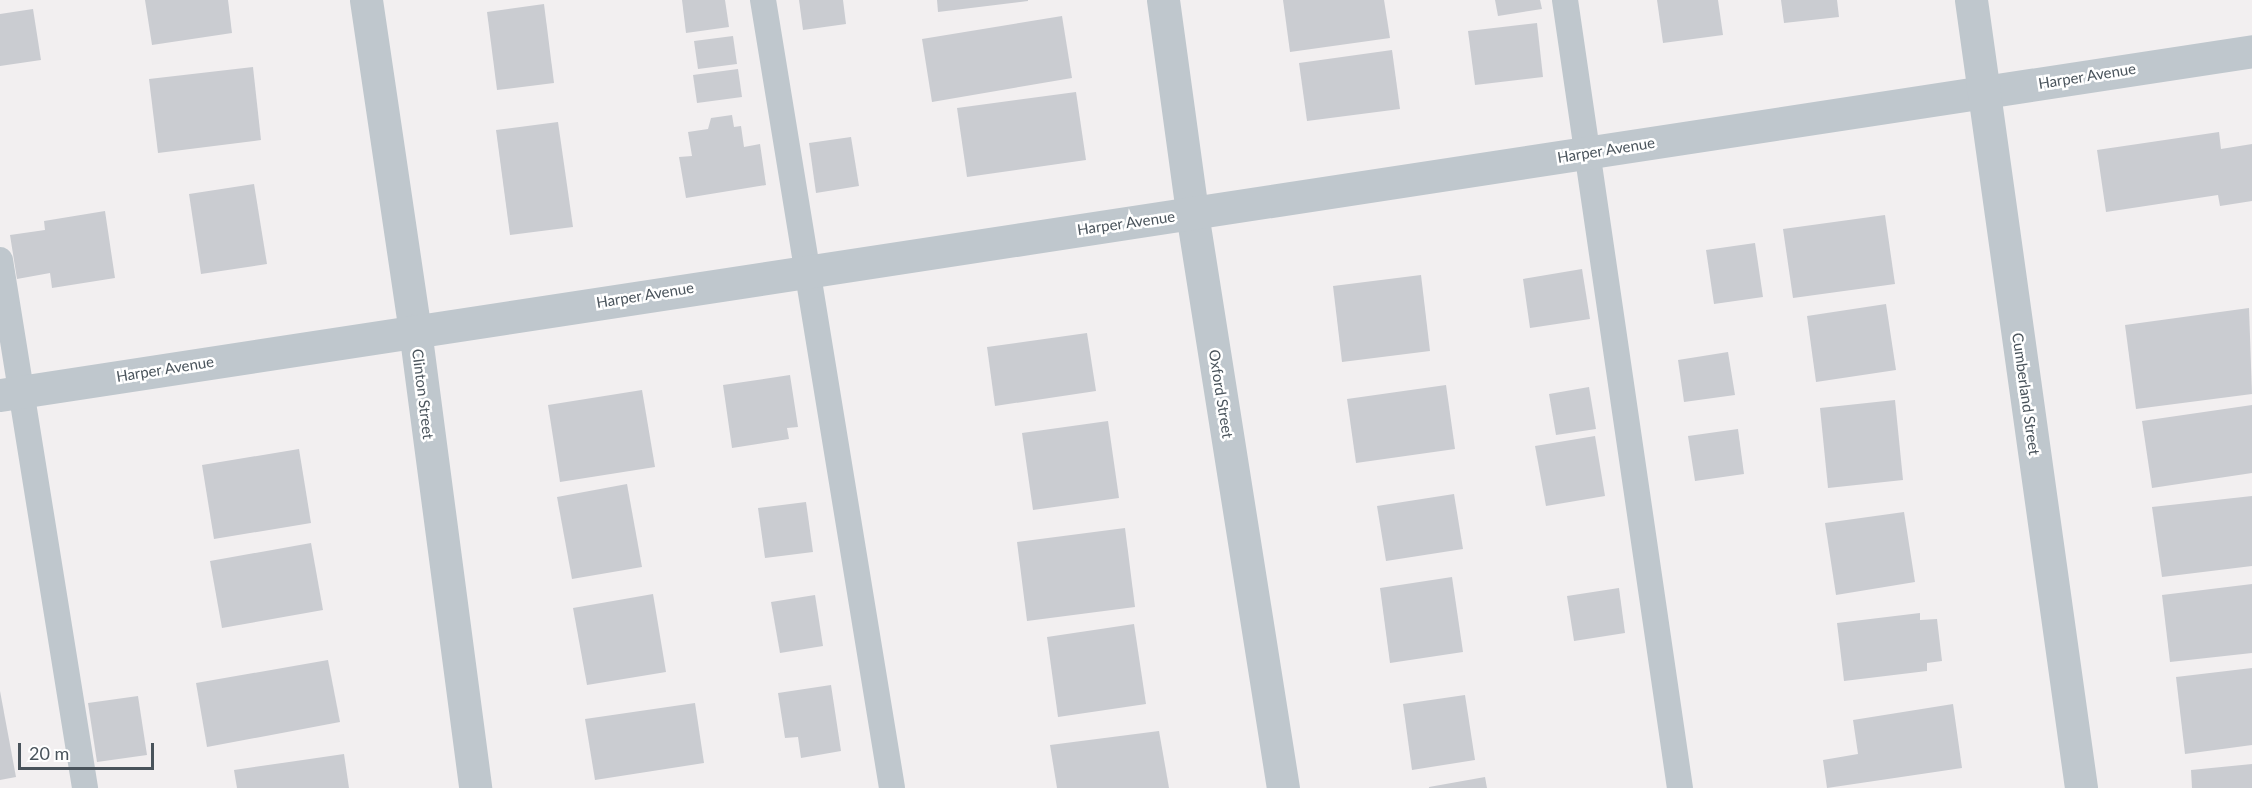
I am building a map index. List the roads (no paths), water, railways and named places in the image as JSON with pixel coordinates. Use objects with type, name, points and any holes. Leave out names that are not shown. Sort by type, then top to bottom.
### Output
[{"type":"street","name":"Clinton Street","points":[[366,0],[415,330],[475,788]]},
{"type":"street","name":"Oxford Street","points":[[1163,0],[1192,213],[1283,788]]},
{"type":"street","name":"Cumberland Street","points":[[1971,0],[2081,788]]},
{"type":"street","name":"Harper Avenue","points":[[10,394],[805,270],[2252,51]]},
{"type":"lane","points":[[763,0],[805,270],[892,788]]},
{"type":"lane","points":[[1565,0],[1680,788]]},
{"type":"lane","points":[[0,260],[10,394],[85,788]]}]
